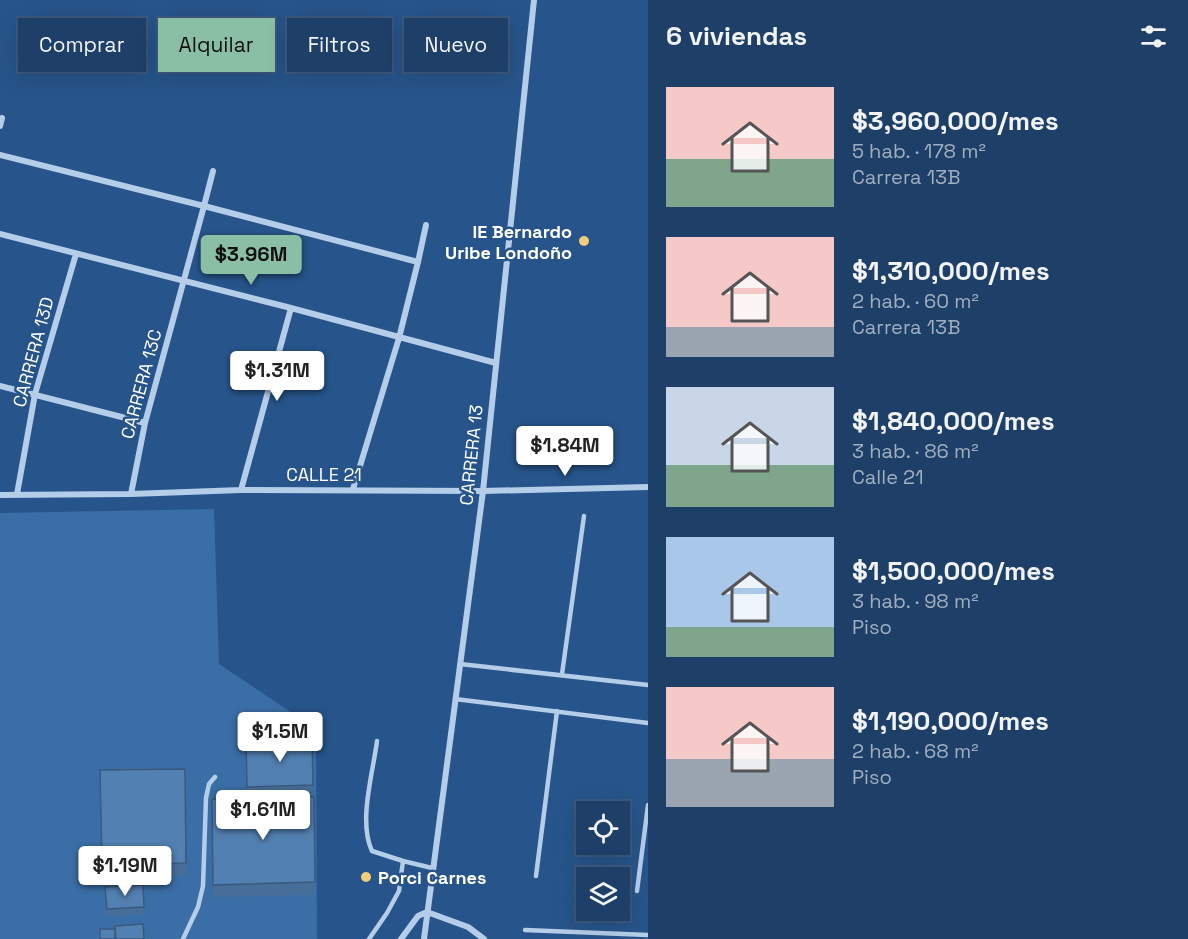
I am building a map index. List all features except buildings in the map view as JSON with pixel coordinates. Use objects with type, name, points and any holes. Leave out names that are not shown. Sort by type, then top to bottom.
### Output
[{"type":"street","name":"CARRERA 13","points":[[424,939],[483,491],[534,0]]},
{"type":"street","points":[[0,126],[2,118]]},
{"type":"street","points":[[0,155],[418,262]]},
{"type":"street","name":"CARRERA 13C","points":[[131,494],[145,423],[213,171]]},
{"type":"street","points":[[353,489],[399,338],[426,225]]},
{"type":"street","points":[[0,234],[496,363]]},
{"type":"street","name":"CARRERA 13D","points":[[17,494],[34,394],[76,254]]},
{"type":"street","points":[[241,490],[291,308]]},
{"type":"street","points":[[0,386],[145,423]]},
{"type":"street","name":"CALLE 21","points":[[0,495],[241,490],[483,491],[648,487]]},
{"type":"street","points":[[401,939],[418,916],[427,912],[468,927],[484,939]]},
{"type":"lane","points":[[562,674],[584,516]]},
{"type":"lane","points":[[459,664],[648,685]]},
{"type":"lane","points":[[455,699],[648,723]]},
{"type":"lane","points":[[536,876],[557,711]]},
{"type":"lane","points":[[377,741],[366,818],[366,839],[372,851],[432,868]]},
{"type":"lane","points":[[183,939],[201,896],[206,798],[209,784],[215,777]]},
{"type":"lane","points":[[637,891],[648,805]]},
{"type":"lane","points":[[369,939],[399,891],[402,861]]},
{"type":"lane","points":[[525,930],[648,935]]},
{"type":"shaded area","points":[[214,509],[219,664],[316,729],[317,939],[0,939],[0,513]]},
{"type":"place","name":"IE Bernardo Uribe Londoño","points":[[584,241]]},
{"type":"place","name":"Porci Carnes","points":[[366,877]]}]
